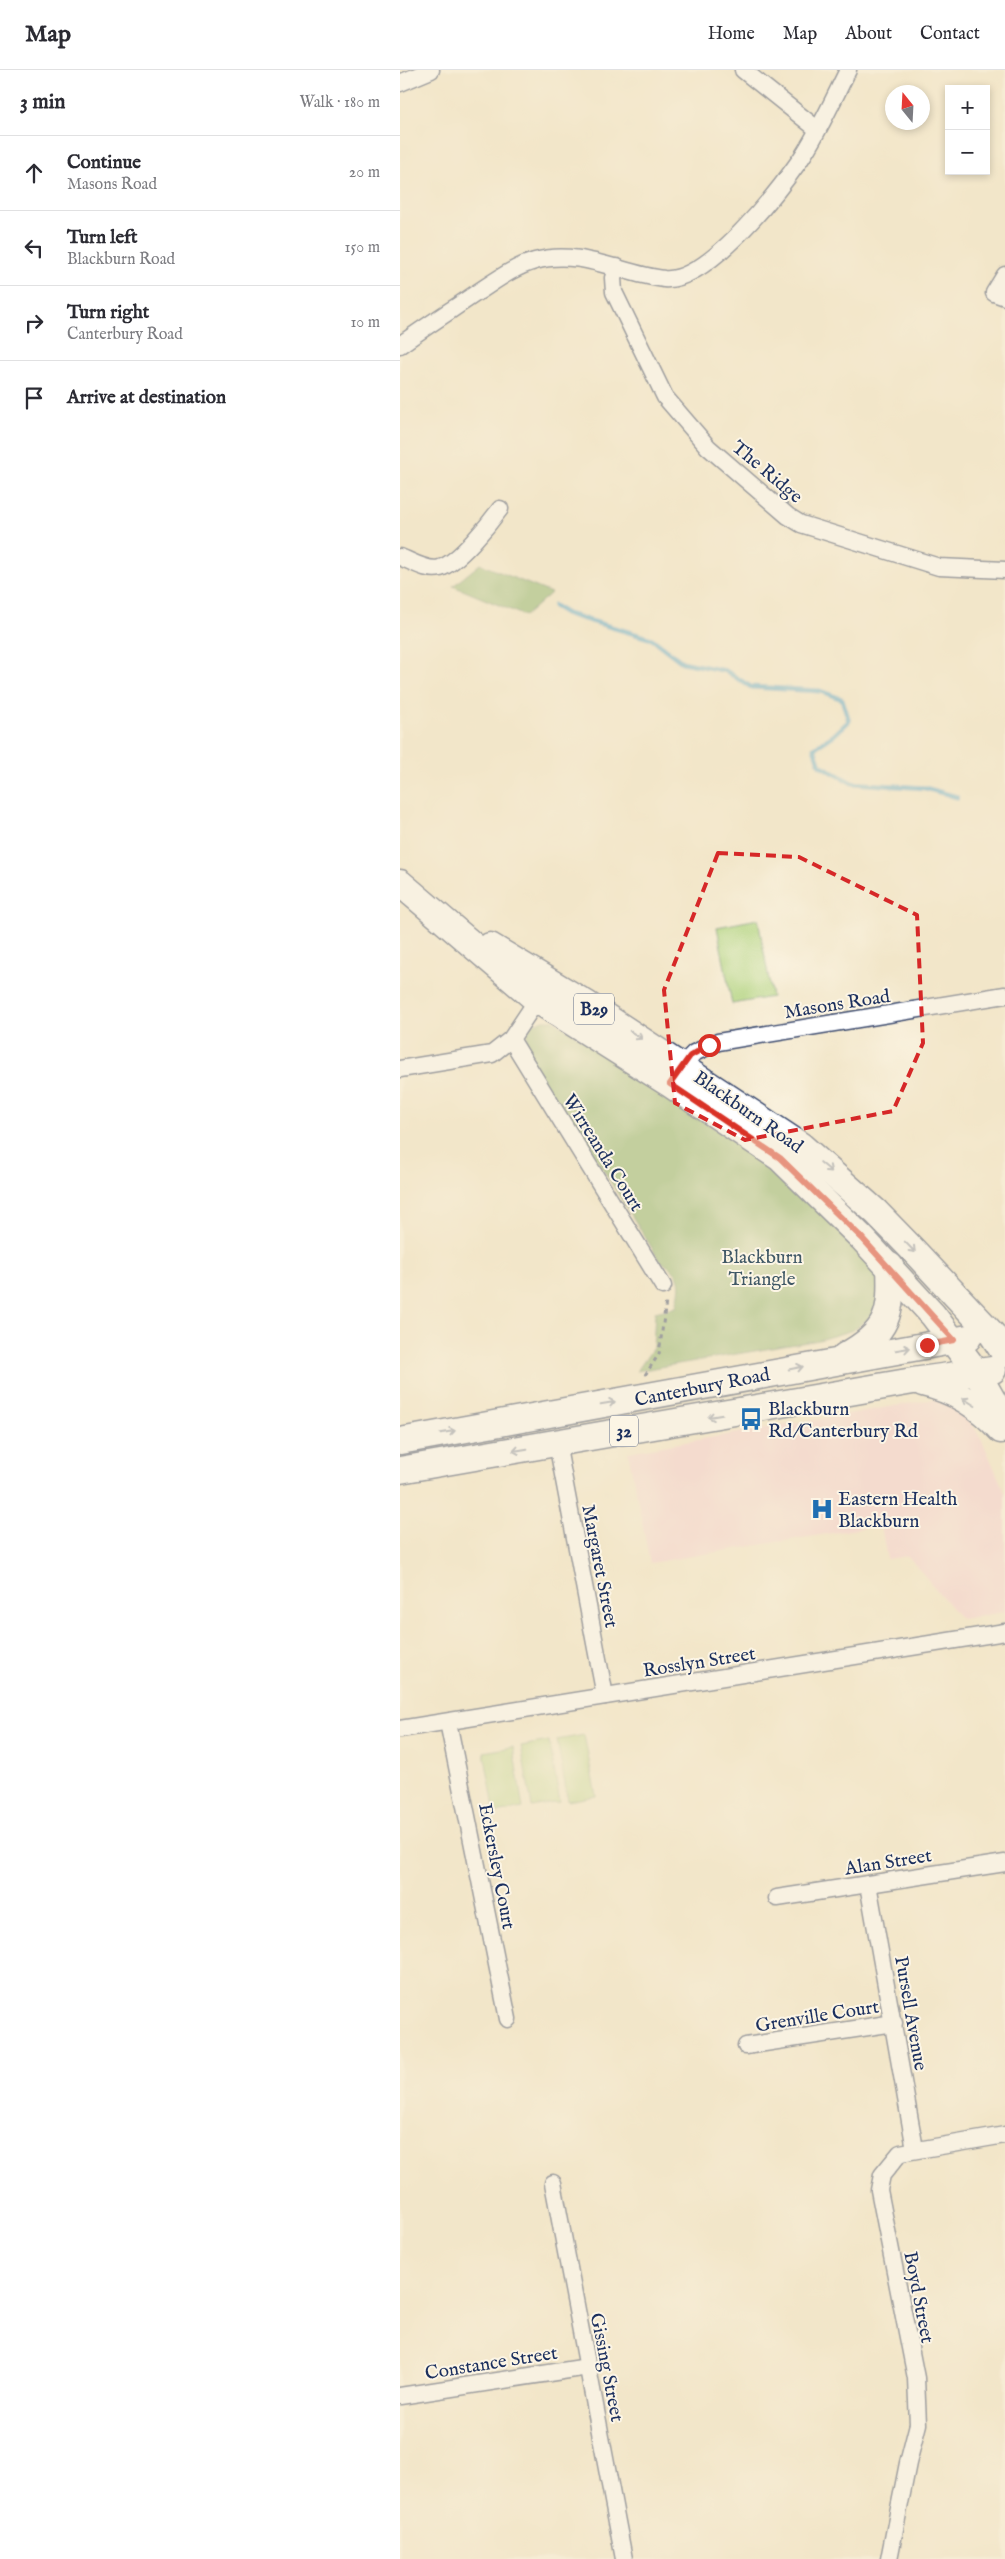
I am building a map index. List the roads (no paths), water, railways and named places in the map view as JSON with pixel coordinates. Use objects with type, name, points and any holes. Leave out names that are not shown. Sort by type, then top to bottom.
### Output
[{"type":"main road","name":"Blackburn Road","points":[[400,883],[448,923],[543,990],[615,1050],[676,1075],[780,1130],[835,1175],[895,1231],[1001,1340]]},
{"type":"main road","name":"Blackburn Road","points":[[543,990],[588,1005],[780,1158],[813,1188],[890,1266],[954,1340],[977,1373],[1005,1422]]},
{"type":"main road","points":[[588,1005],[596,1024],[615,1050]]},
{"type":"main road","points":[[838,1360],[861,1347],[885,1322],[891,1304],[890,1266]]},
{"type":"main road","name":"Canterbury Road","points":[[400,1441],[954,1340],[1001,1340]]},
{"type":"main road","name":"Canterbury Road","points":[[400,1470],[913,1381],[1005,1368]]},
{"type":"main road","points":[[913,1381],[945,1388],[954,1393],[990,1416],[1005,1434]]},
{"type":"street","points":[[400,83],[431,70]]},
{"type":"street","points":[[743,70],[817,129]]},
{"type":"street","points":[[400,345],[519,266],[537,260],[576,258],[666,279],[683,277],[701,269],[750,222],[800,160],[848,70]]},
{"type":"street","name":"The Ridge","points":[[617,267],[613,278],[614,292],[665,397],[708,447],[788,516],[801,524],[918,562],[964,570],[1005,570]]},
{"type":"street","points":[[1005,275],[994,293],[1005,297]]},
{"type":"street","points":[[400,557],[428,568],[440,569],[482,533],[500,509]]},
{"type":"street","points":[[400,1069],[492,1054],[511,1039],[543,990]]},
{"type":"street","name":"Masons Road","points":[[676,1075],[694,1053],[718,1042],[1005,995]]},
{"type":"street","name":"Wirreanda Court","points":[[511,1039],[663,1286]]},
{"type":"street","name":"Margaret Street","points":[[557,1443],[605,1696]]},
{"type":"street","name":"Rosslyn Street","points":[[400,1729],[1005,1632]]},
{"type":"street","name":"Eckersley Court","points":[[448,1722],[508,2019]]},
{"type":"street","name":"Alan Street","points":[[777,1898],[1005,1863]]},
{"type":"street","name":"Pursell Avenue","points":[[868,1884],[915,2148]]},
{"type":"street","name":"Grenville Court","points":[[746,2046],[894,2023]]},
{"type":"street","name":"Boyd Street","points":[[889,2559],[918,2424],[919,2400],[879,2190],[882,2175],[889,2164],[900,2153],[915,2148],[1005,2135]]},
{"type":"street","name":"Gissing Street","points":[[553,2183],[624,2559]]},
{"type":"street","name":"Constance Street","points":[[400,2396],[588,2367]]},
{"type":"waterway","points":[[554,606],[567,614],[652,639],[682,662],[726,671],[751,687],[820,691],[842,699],[849,721],[834,735],[814,748],[820,765],[852,783],[925,788],[957,797]]},
{"type":"place","name":"Blackburn Rd/Canterbury Rd","points":[[751,1419]]},
{"type":"place","name":"Eastern Health Blackburn","points":[[822,1509]]},
{"type":"park label","name":"Blackburn Triangle","points":[[762,1267]]}]
